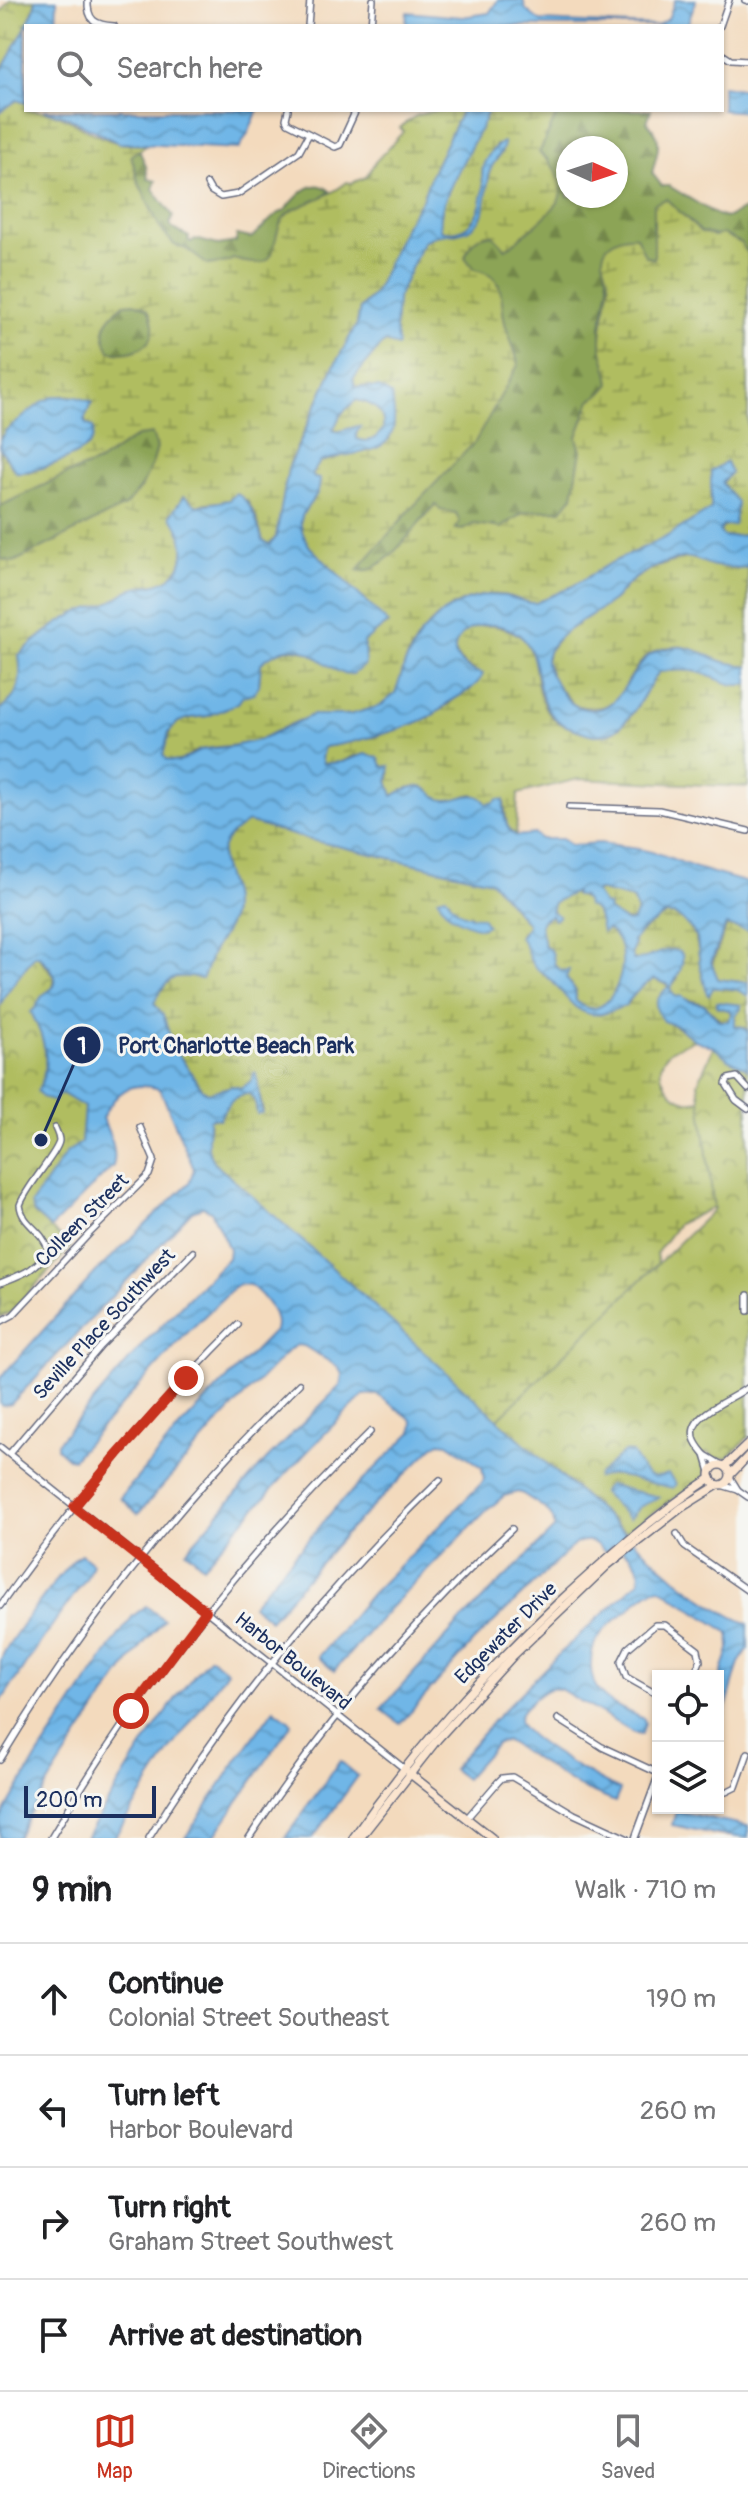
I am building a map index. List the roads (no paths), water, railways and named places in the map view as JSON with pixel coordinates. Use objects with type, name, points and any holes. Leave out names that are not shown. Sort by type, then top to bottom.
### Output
[{"type":"street","points":[[88,0],[91,20],[98,24]]},
{"type":"street","points":[[308,24],[310,0]]},
{"type":"street","points":[[371,24],[373,0]]},
{"type":"street","points":[[721,24],[729,0]]},
{"type":"street","points":[[724,55],[731,60],[748,61]]},
{"type":"street","points":[[288,112],[288,123],[335,147],[340,145],[355,112]]},
{"type":"street","points":[[207,184],[211,191],[221,197],[238,194],[299,152],[309,134]]},
{"type":"street","points":[[569,807],[659,810],[748,831]]},
{"type":"street","points":[[748,1089],[737,1077],[728,1079],[726,1084],[736,1100],[748,1109]]},
{"type":"street","name":"Colleen Street","points":[[0,1322],[13,1315],[149,1175],[154,1160],[140,1127]]},
{"type":"street","points":[[0,1283],[30,1270],[43,1259],[48,1249],[45,1238],[25,1218],[20,1205],[30,1184],[58,1145],[55,1128]]},
{"type":"street","name":"Seville Place Southwest","points":[[9,1454],[101,1346],[193,1252]]},
{"type":"street","points":[[748,1295],[748,1311]]},
{"type":"street","points":[[0,1606],[74,1507],[170,1395],[238,1325]]},
{"type":"street","points":[[0,1760],[69,1654],[140,1559],[210,1476],[299,1384]]},
{"type":"street","points":[[748,1387],[708,1411],[695,1427],[694,1440],[705,1455],[710,1475],[719,1485],[738,1490],[748,1497]]},
{"type":"street","points":[[51,1838],[131,1711],[206,1611],[286,1517],[370,1432]]},
{"type":"street","points":[[710,1475],[715,1466],[723,1465],[748,1444]]},
{"type":"street","name":"Harbor Boulevard","points":[[0,1447],[492,1838]]},
{"type":"street","points":[[705,1455],[723,1465],[738,1490]]},
{"type":"street","points":[[719,1485],[728,1482],[748,1456]]},
{"type":"street","name":"Edgewater Drive","points":[[353,1838],[407,1771],[513,1656],[619,1552],[710,1475]]},
{"type":"street","points":[[149,1838],[209,1747],[271,1664],[348,1573],[440,1480]]},
{"type":"street","name":"Edgewater Drive","points":[[637,1536],[719,1485]]},
{"type":"street","points":[[249,1838],[337,1716],[429,1610],[512,1529]]},
{"type":"street","points":[[677,1534],[685,1547],[748,1591]]},
{"type":"street","points":[[652,1692],[626,1677],[621,1662],[628,1648],[655,1625],[665,1625],[698,1650],[700,1661],[696,1670]]},
{"type":"street","points":[[558,1719],[602,1747],[652,1772]]},
{"type":"street","points":[[724,1792],[736,1787],[748,1753]]},
{"type":"street","name":"Edgewater Drive","points":[[360,1838],[407,1771]]},
{"type":"street","points":[[467,1819],[498,1782],[507,1776],[574,1814],[626,1838]]},
{"type":"street","points":[[635,1838],[652,1791]]},
{"type":"water","points":[[36,0],[57,0],[56,24],[27,24]]},
{"type":"water","points":[[498,0],[523,0],[526,10],[540,21],[610,24],[406,24],[407,12],[462,17],[489,13]]},
{"type":"water","points":[[675,0],[696,0],[688,24],[659,24],[668,19]]},
{"type":"water","points":[[24,31],[24,102],[17,100],[0,112],[0,73]]},
{"type":"water","points":[[724,86],[748,90],[748,112],[724,110]]},
{"type":"water","points":[[50,112],[257,112],[239,149],[119,143]]},
{"type":"water","points":[[461,112],[487,112],[450,187],[444,203],[441,230],[458,231],[471,223],[479,210],[483,193],[484,164],[503,142],[490,171],[483,213],[465,231],[423,242],[397,299],[397,347],[386,342],[380,346],[353,379],[355,387],[379,388],[391,395],[393,431],[387,441],[377,448],[320,462],[312,474],[320,479],[319,489],[302,516],[303,534],[310,547],[388,623],[364,642],[365,664],[353,674],[342,673],[303,650],[291,648],[277,652],[261,663],[259,685],[254,693],[208,716],[178,722],[169,732],[163,755],[167,760],[179,762],[201,750],[259,740],[312,715],[349,715],[380,706],[395,694],[405,664],[420,635],[443,612],[486,595],[536,603],[666,537],[711,509],[711,471],[726,462],[731,472],[722,483],[737,503],[734,525],[722,526],[720,532],[724,537],[748,535],[748,568],[715,566],[687,558],[651,569],[553,643],[546,663],[557,686],[569,701],[592,710],[605,707],[615,700],[649,656],[670,648],[687,648],[748,667],[748,684],[729,683],[693,671],[659,672],[634,711],[618,728],[593,735],[557,720],[547,708],[529,647],[520,635],[504,627],[475,627],[458,640],[455,650],[458,659],[467,667],[483,674],[473,687],[417,722],[324,747],[321,757],[323,764],[342,762],[365,754],[378,757],[383,767],[390,766],[388,781],[393,796],[416,787],[425,788],[443,800],[473,795],[487,804],[504,800],[507,825],[516,836],[535,834],[541,839],[562,839],[571,845],[600,843],[630,847],[748,883],[748,931],[726,925],[711,962],[718,979],[748,983],[748,996],[727,988],[713,988],[707,994],[697,938],[674,915],[664,915],[640,932],[633,941],[631,953],[633,960],[670,950],[682,954],[681,968],[670,988],[671,992],[676,997],[705,1005],[719,1021],[728,1021],[732,1014],[717,1007],[717,1002],[741,1005],[735,1015],[735,1026],[748,1031],[748,1069],[713,1047],[695,1040],[677,1026],[663,1021],[656,1006],[669,986],[654,979],[625,1006],[601,1014],[585,1013],[579,1009],[531,961],[519,937],[527,923],[491,881],[311,840],[248,822],[224,844],[221,855],[230,888],[231,916],[202,979],[184,976],[172,979],[154,1003],[163,1015],[174,1048],[202,1089],[208,1093],[232,1086],[242,1088],[256,1073],[262,1113],[257,1114],[255,1100],[249,1093],[231,1102],[219,1119],[209,1120],[208,1149],[215,1164],[665,1569],[705,1600],[748,1624],[748,1649],[739,1663],[724,1714],[723,1670],[730,1646],[729,1633],[660,1588],[645,1594],[606,1628],[596,1641],[591,1658],[592,1676],[599,1692],[613,1704],[644,1719],[641,1734],[634,1733],[560,1689],[545,1691],[522,1711],[519,1720],[533,1737],[620,1790],[615,1802],[579,1787],[507,1741],[497,1743],[465,1779],[452,1769],[495,1719],[560,1653],[639,1581],[639,1569],[633,1559],[613,1545],[605,1552],[591,1542],[575,1544],[473,1642],[400,1724],[381,1709],[459,1623],[554,1529],[549,1513],[523,1494],[518,1492],[504,1496],[486,1511],[391,1607],[334,1671],[318,1657],[372,1593],[481,1484],[484,1479],[482,1467],[448,1443],[435,1445],[349,1530],[270,1620],[252,1605],[335,1508],[412,1432],[411,1419],[378,1395],[364,1395],[343,1415],[203,1566],[186,1551],[267,1459],[340,1386],[342,1374],[338,1367],[304,1346],[297,1345],[289,1350],[218,1423],[138,1514],[120,1498],[181,1426],[275,1330],[273,1311],[250,1285],[234,1287],[184,1336],[73,1459],[57,1448],[57,1443],[146,1341],[228,1258],[229,1249],[211,1211],[203,1207],[192,1211],[11,1404],[0,1404],[0,1378],[95,1273],[189,1183],[194,1169],[160,1089],[132,1087],[118,1095],[102,1118],[114,1148],[113,1166],[51,1228],[34,1213],[31,1204],[67,1152],[81,1143],[84,1107],[63,1094],[58,1095],[54,1102],[37,1091],[46,1061],[40,1031],[31,1012],[55,982],[51,970],[39,956],[34,956],[0,1006],[0,710],[16,692],[19,655],[52,628],[73,615],[109,602],[130,590],[162,582],[177,571],[183,556],[182,539],[170,516],[184,496],[197,506],[229,500],[236,493],[251,508],[263,541],[270,545],[276,537],[288,469],[334,366],[357,324],[360,309],[378,286],[406,224],[422,200]],"holes":[[[356,400],[372,405],[380,412],[383,423],[383,429],[372,440],[357,439],[356,433],[361,427],[358,426],[337,432],[333,430],[341,414]],[[575,892],[575,896],[581,896],[587,906],[597,913],[602,932],[607,929],[617,939],[622,953],[622,969],[610,998],[600,1006],[589,1008],[576,1001],[575,990],[566,978],[569,970],[563,971],[555,966],[552,952],[544,945],[540,926],[542,920],[551,915],[554,920],[559,916],[551,911],[554,902]],[[595,892],[633,899],[637,910],[633,921],[627,922],[609,911],[608,905],[603,904]]]},
{"type":"water","points":[[55,396],[77,397],[92,402],[84,420],[93,427],[92,441],[83,450],[43,468],[16,472],[0,448],[0,440],[6,430],[42,402]]},
{"type":"water","points":[[446,896],[461,912],[482,917],[487,925],[481,928],[456,918],[438,898]]},
{"type":"water","points":[[624,1452],[632,1453],[649,1476],[668,1474],[676,1484],[673,1488],[611,1474],[597,1478]]},
{"type":"water","points":[[608,1485],[660,1497],[639,1507],[629,1519],[602,1493]]},
{"type":"water","points":[[81,1554],[92,1563],[87,1577],[0,1703],[1,1659],[5,1650],[52,1586]]},
{"type":"water","points":[[146,1606],[164,1620],[101,1702],[17,1838],[0,1838],[0,1820],[37,1757],[111,1646],[133,1616]]},
{"type":"water","points":[[210,1657],[227,1671],[169,1752],[114,1838],[86,1838],[160,1721]]},
{"type":"water","points":[[274,1709],[292,1723],[213,1838],[185,1838],[237,1760]]},
{"type":"water","points":[[340,1761],[358,1776],[313,1838],[285,1838]]},
{"type":"water","points":[[675,1814],[690,1814],[748,1826],[748,1838],[719,1835],[672,1825]]},
{"type":"place","name":"Port Charlotte Beach Park","points":[[41,1140]]}]
